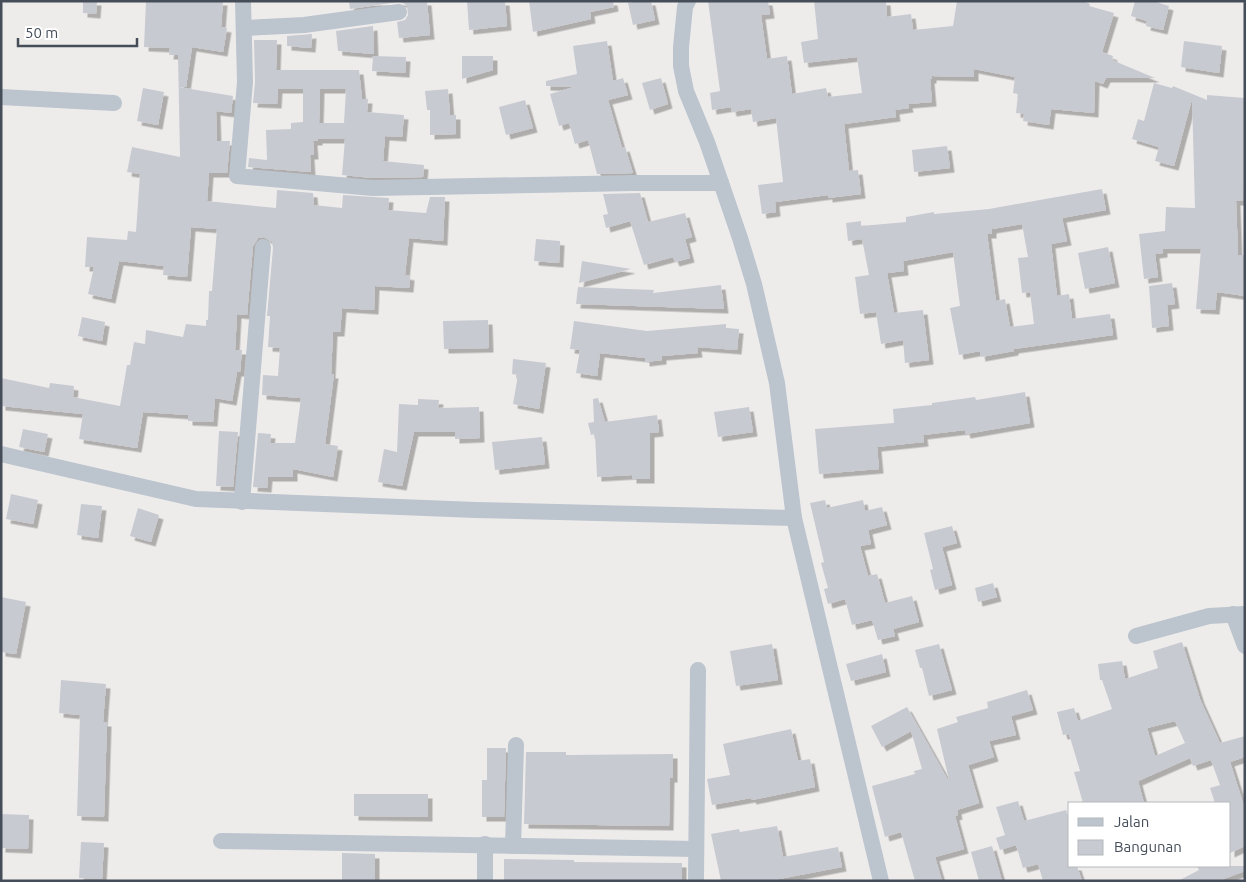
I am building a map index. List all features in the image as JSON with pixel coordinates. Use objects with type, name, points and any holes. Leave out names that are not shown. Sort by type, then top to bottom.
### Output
[{"type":"street","points":[[243,1],[245,82],[237,176],[373,188],[721,183]]},
{"type":"street","points":[[688,1],[685,7],[681,66],[686,91],[721,183],[754,284],[777,383],[794,518],[881,881]]},
{"type":"street","points":[[244,28],[304,25],[399,12]]},
{"type":"street","points":[[1,97],[114,103]]},
{"type":"street","points":[[242,502],[263,247]]},
{"type":"street","points":[[1,454],[196,499],[466,510],[794,518]]},
{"type":"street","points":[[1136,636],[1209,616],[1239,614],[1245,646]]},
{"type":"street","points":[[696,881],[698,670]]},
{"type":"street","points":[[513,846],[516,745]]},
{"type":"street","points":[[221,841],[696,849]]},
{"type":"street","points":[[485,844],[485,881]]},
{"type":"building","points":[[83,1],[97,1],[96,14],[83,13]]},
{"type":"building","points":[[146,1],[223,1],[221,27],[227,28],[223,52],[192,47],[186,87],[179,87],[233,96],[231,113],[216,111],[217,141],[230,141],[227,173],[209,173],[207,201],[276,208],[277,190],[313,193],[314,205],[342,208],[343,195],[389,198],[388,210],[426,213],[430,197],[445,197],[443,241],[409,238],[405,275],[410,276],[409,288],[375,286],[374,310],[342,308],[340,332],[333,332],[331,374],[334,374],[325,444],[338,446],[333,477],[293,469],[293,477],[268,477],[267,488],[253,487],[258,433],[271,434],[270,443],[295,443],[301,398],[262,395],[263,375],[278,376],[280,348],[268,347],[270,316],[267,316],[273,248],[272,242],[264,237],[258,238],[253,246],[247,315],[237,314],[235,350],[242,350],[240,372],[237,372],[232,401],[215,398],[213,422],[188,421],[188,415],[143,412],[137,448],[79,439],[83,414],[1,406],[1,378],[49,388],[50,383],[74,386],[73,397],[120,406],[127,365],[130,365],[134,342],[145,344],[146,330],[183,337],[186,324],[206,326],[209,291],[212,291],[217,229],[191,227],[187,277],[163,275],[164,266],[119,261],[111,299],[88,294],[94,267],[85,267],[87,237],[127,240],[128,231],[136,232],[140,174],[127,172],[132,147],[180,157],[178,55],[169,55],[170,48],[144,47]]},
{"type":"building","points":[[349,1],[427,1],[430,35],[399,38],[397,22],[405,20],[408,15],[407,6],[403,3],[398,2],[350,9]]},
{"type":"building","points":[[467,1],[505,1],[507,26],[469,30]]},
{"type":"building","points":[[529,1],[613,1],[614,7],[590,12],[591,19],[533,32]]},
{"type":"building","points":[[651,1],[655,20],[633,25],[628,3]]},
{"type":"building","points":[[708,1],[768,1],[770,14],[761,15],[767,59],[787,56],[792,94],[826,88],[828,97],[862,93],[857,57],[804,63],[801,42],[818,39],[814,1],[886,1],[887,17],[911,14],[913,30],[953,26],[957,1],[1083,1],[1090,4],[1089,6],[1114,13],[1102,52],[1113,56],[1112,60],[1155,78],[1106,78],[1103,84],[1095,81],[1094,113],[1051,109],[1049,125],[1023,121],[1024,114],[1016,113],[1018,94],[1013,93],[1015,77],[974,69],[974,77],[932,76],[932,79],[930,79],[932,102],[908,104],[909,108],[895,110],[896,117],[844,124],[849,171],[858,170],[861,194],[828,198],[828,195],[775,202],[776,212],[762,214],[758,185],[783,182],[776,118],[753,122],[751,109],[732,112],[731,107],[712,110],[710,93],[720,91]]},
{"type":"building","points":[[1135,1],[1153,1],[1169,6],[1163,30],[1146,26],[1147,21],[1131,16]]},
{"type":"building","points":[[373,26],[374,54],[338,51],[336,31]]},
{"type":"building","points":[[312,34],[311,48],[287,46],[287,36]]},
{"type":"building","points":[[254,40],[277,40],[276,70],[359,70],[362,99],[368,99],[367,112],[404,115],[402,137],[385,136],[383,161],[424,165],[423,177],[373,178],[342,175],[345,139],[318,139],[318,141],[313,141],[314,155],[310,155],[311,172],[248,167],[249,158],[267,160],[266,130],[291,129],[291,123],[303,122],[303,89],[278,89],[277,104],[253,103],[255,82]],"holes":[[[320,89],[346,89],[344,123],[319,123]]]},
{"type":"building","points":[[607,41],[613,81],[623,78],[628,95],[608,100],[622,148],[625,147],[633,173],[597,174],[588,140],[575,144],[569,123],[559,126],[550,94],[574,87],[546,86],[546,81],[577,74],[573,46]]},
{"type":"building","points":[[1184,41],[1222,46],[1219,73],[1181,67]]},
{"type":"building","points":[[373,56],[406,57],[405,73],[372,71]]},
{"type":"building","points":[[462,56],[493,56],[493,70],[462,79]]},
{"type":"building","points":[[661,78],[668,104],[650,110],[642,83]]},
{"type":"building","points":[[1154,83],[1172,88],[1173,86],[1207,100],[1207,95],[1245,98],[1243,201],[1236,201],[1238,255],[1245,255],[1245,296],[1217,292],[1215,310],[1196,309],[1201,249],[1163,249],[1163,253],[1155,254],[1158,277],[1144,279],[1139,234],[1165,231],[1166,207],[1195,208],[1192,99],[1174,166],[1155,161],[1159,147],[1132,139],[1138,119],[1144,121]]},
{"type":"building","points":[[143,88],[164,92],[158,125],[137,121]]},
{"type":"building","points":[[448,89],[450,115],[456,115],[456,134],[430,135],[430,110],[427,110],[425,91]]},
{"type":"building","points":[[525,100],[533,128],[506,135],[499,107]]},
{"type":"building","points":[[947,146],[950,168],[914,172],[912,150]]},
{"type":"building","points":[[1102,189],[1106,210],[1062,218],[1067,241],[1051,244],[1057,296],[1069,294],[1072,319],[1110,314],[1113,335],[1014,349],[1014,351],[981,357],[980,351],[959,355],[950,308],[960,306],[953,252],[903,261],[904,271],[887,273],[894,313],[923,310],[929,360],[905,363],[903,340],[881,344],[876,312],[860,314],[855,277],[869,275],[862,239],[848,241],[846,223],[861,221],[861,226],[906,222],[906,217],[934,212],[934,214],[989,209]],"holes":[[[1022,224],[1028,257],[1018,258],[1022,293],[1030,292],[1034,324],[1010,327],[1005,299],[996,301],[987,234],[992,234],[992,229]]]},
{"type":"building","points":[[640,193],[648,222],[685,213],[692,237],[685,239],[690,258],[675,262],[673,257],[644,265],[630,221],[606,228],[603,215],[608,214],[603,194]]},
{"type":"building","points":[[536,239],[560,241],[559,263],[534,261]]},
{"type":"building","points":[[1108,247],[1115,283],[1085,289],[1078,253]]},
{"type":"building","points":[[582,261],[631,269],[579,283]]},
{"type":"building","points":[[1172,283],[1175,304],[1167,305],[1169,326],[1152,328],[1149,286]]},
{"type":"building","points":[[721,285],[724,309],[576,304],[578,287],[654,290],[653,293]]},
{"type":"building","points":[[82,317],[105,322],[102,341],[78,336]]},
{"type":"building","points":[[488,320],[489,348],[444,349],[443,321]]},
{"type":"building","points":[[574,321],[647,331],[726,324],[726,328],[739,329],[737,350],[697,347],[698,353],[662,356],[662,360],[645,362],[645,358],[600,353],[597,376],[576,373],[580,350],[570,349]]},
{"type":"building","points":[[513,359],[546,363],[539,409],[513,404],[518,375],[512,374]]},
{"type":"building","points":[[1025,392],[1030,423],[966,434],[965,430],[923,435],[924,442],[877,447],[879,469],[819,474],[815,429],[894,423],[893,409],[932,405],[932,403],[975,397],[976,400]]},
{"type":"building","points":[[598,398],[605,422],[657,415],[659,432],[650,433],[650,479],[632,479],[632,475],[597,477],[595,434],[591,435],[588,423],[594,422],[593,399]]},
{"type":"building","points":[[418,399],[439,400],[438,408],[479,407],[480,438],[455,439],[455,432],[414,432],[402,486],[378,482],[384,449],[397,452],[399,404],[418,405]]},
{"type":"building","points":[[749,407],[753,432],[718,437],[714,412]]},
{"type":"building","points":[[23,429],[48,434],[44,452],[19,447]]},
{"type":"building","points":[[219,431],[238,432],[233,487],[216,486]]},
{"type":"building","points":[[542,437],[545,464],[495,470],[492,442]]},
{"type":"building","points":[[11,494],[38,500],[33,524],[6,519]]},
{"type":"building","points":[[825,500],[827,508],[863,500],[865,511],[882,507],[887,525],[868,530],[871,544],[860,546],[868,576],[877,574],[885,603],[912,596],[919,622],[893,629],[895,636],[878,640],[872,620],[852,625],[845,599],[828,604],[824,589],[828,588],[821,563],[824,562],[810,503]]},
{"type":"building","points":[[81,504],[102,506],[98,538],[77,535]]},
{"type":"building","points":[[138,508],[159,515],[151,542],[130,536]]},
{"type":"building","points":[[952,526],[957,543],[942,547],[952,585],[935,590],[930,570],[933,569],[924,533]]},
{"type":"building","points":[[993,583],[997,597],[978,602],[975,588]]},
{"type":"building","points":[[1,597],[26,602],[16,654],[1,652]]},
{"type":"building","points":[[1182,642],[1200,699],[1220,743],[1245,736],[1245,757],[1230,762],[1245,809],[1245,846],[1231,853],[1231,802],[1215,802],[1210,788],[1220,785],[1211,760],[1193,766],[1190,758],[1138,781],[1144,802],[1083,802],[1074,772],[1080,771],[1069,734],[1063,735],[1057,712],[1074,708],[1078,721],[1112,709],[1102,680],[1100,680],[1098,664],[1122,661],[1125,679],[1158,668],[1153,651]],"holes":[[[1175,721],[1185,743],[1155,756],[1147,728]]]},
{"type":"building","points":[[772,644],[778,680],[736,686],[730,651]]},
{"type":"building","points":[[939,644],[952,690],[929,696],[915,650]]},
{"type":"building","points":[[882,654],[886,672],[851,681],[846,664]]},
{"type":"building","points":[[61,680],[106,684],[103,722],[107,722],[104,817],[77,816],[80,715],[59,713]]},
{"type":"building","points":[[1027,690],[1033,710],[1011,716],[1016,735],[989,741],[994,757],[968,765],[979,803],[957,810],[958,815],[955,816],[964,849],[935,857],[942,881],[915,881],[901,832],[885,837],[872,786],[915,774],[914,771],[922,769],[911,731],[882,747],[871,726],[907,707],[949,780],[937,729],[958,722],[956,717],[988,708],[987,702]]},
{"type":"building","points":[[791,729],[798,761],[810,759],[815,787],[752,800],[751,798],[712,805],[707,779],[730,775],[723,744]]},
{"type":"building","points":[[487,748],[506,748],[504,817],[482,817],[482,780],[487,780]]},
{"type":"building","points":[[526,752],[566,752],[566,755],[673,754],[673,778],[670,778],[669,826],[524,824]]},
{"type":"building","points":[[354,794],[428,794],[428,817],[354,816]]},
{"type":"building","points":[[1018,801],[1024,821],[1066,810],[1068,816],[1068,867],[1077,867],[1082,881],[1043,881],[1038,864],[1023,868],[1016,845],[1000,850],[996,838],[1005,835],[996,807]]},
{"type":"building","points":[[1,814],[29,815],[28,849],[1,848]]},
{"type":"building","points":[[777,826],[783,857],[838,847],[842,867],[779,879],[779,881],[721,881],[711,834],[739,829],[740,832]]},
{"type":"building","points":[[81,842],[104,843],[102,879],[79,878]]},
{"type":"building","points":[[992,846],[1002,881],[979,881],[971,852]]},
{"type":"building","points":[[342,853],[375,854],[375,881],[342,881]]},
{"type":"building","points":[[504,859],[682,863],[682,881],[504,881]]},
{"type":"building","points":[[1245,866],[1245,871],[1218,881],[1178,881],[1199,870],[1198,867]]}]
